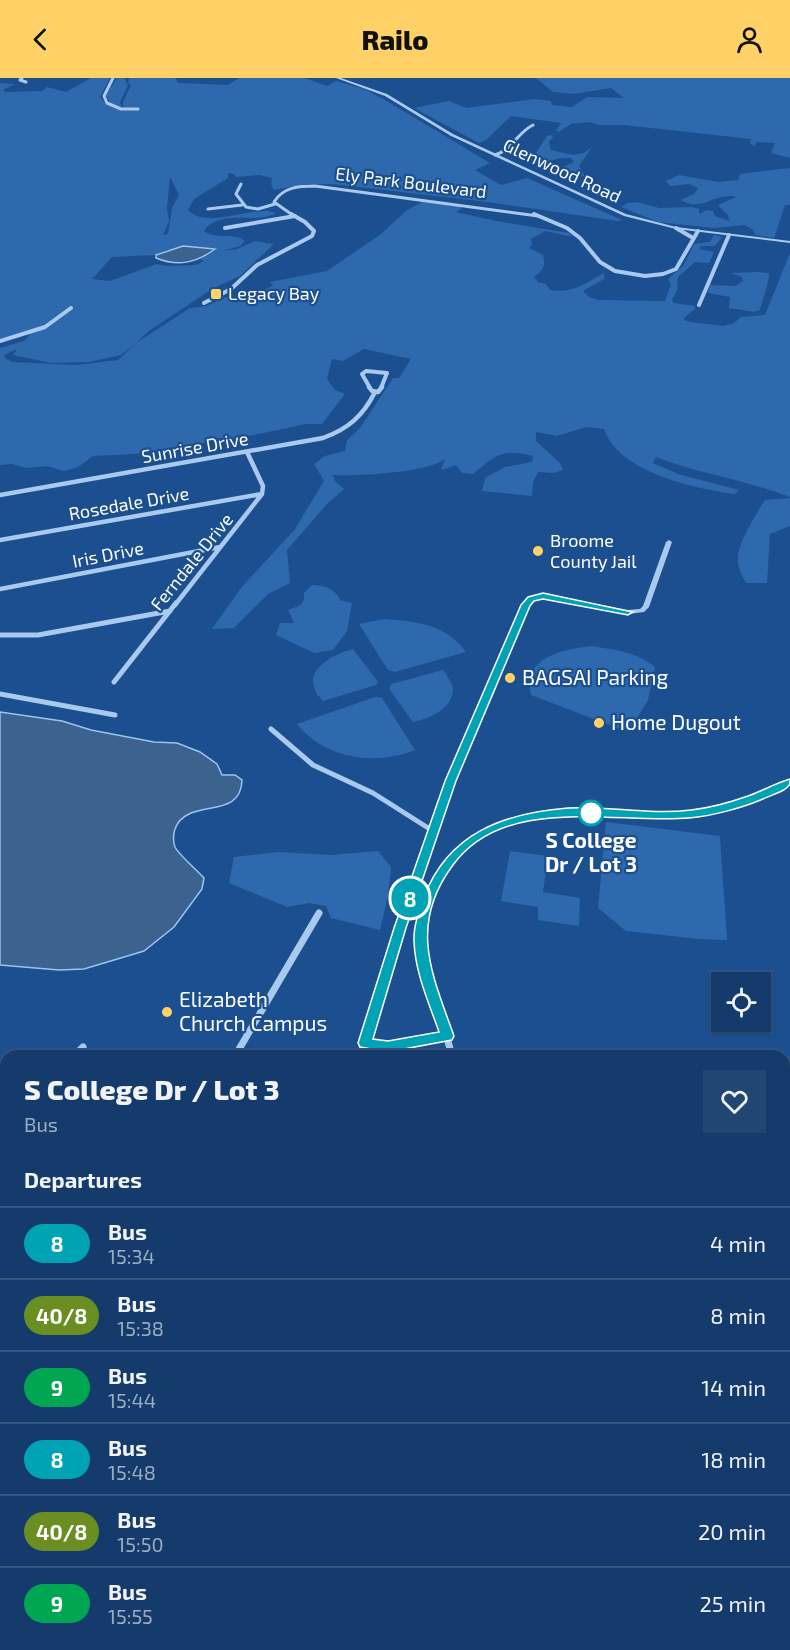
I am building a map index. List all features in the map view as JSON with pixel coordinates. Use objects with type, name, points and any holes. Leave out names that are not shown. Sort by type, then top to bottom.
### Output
[{"type":"street","points":[[22,78],[20,80],[26,82]]},
{"type":"street","points":[[113,78],[104,96],[107,104],[121,109],[138,109]]},
{"type":"street","name":"Glenwood Road","points":[[338,78],[386,95],[452,135],[625,215],[676,228],[790,242]]},
{"type":"street","points":[[495,155],[504,153],[527,127],[533,125]]},
{"type":"street","points":[[242,184],[236,194],[242,205]]},
{"type":"street","name":"Ely Park Boulevard","points":[[275,204],[276,196],[289,189],[310,186],[517,210],[554,221],[580,238],[607,267],[621,273],[645,276],[663,274],[680,266],[698,231]]},
{"type":"street","points":[[204,303],[231,289],[264,261],[312,236],[314,231],[310,225],[275,204],[258,209],[242,205],[208,209]]},
{"type":"street","points":[[225,228],[295,216]]},
{"type":"street","points":[[676,228],[693,238]]},
{"type":"street","points":[[699,305],[729,235]]},
{"type":"street","points":[[580,238],[588,236]]},
{"type":"street","points":[[0,341],[45,327],[71,308]]},
{"type":"street","name":"Sunrise Drive","points":[[0,495],[299,444],[336,434],[359,418],[375,392],[381,388],[387,374],[363,371],[362,374],[375,392]]},
{"type":"street","points":[[248,452],[263,486],[262,494]]},
{"type":"street","name":"Rosedale Drive","points":[[0,540],[262,494]]},
{"type":"street","name":"Ferndale Drive","points":[[114,682],[262,494]]},
{"type":"street","points":[[364,1050],[433,831],[455,770],[526,605],[531,599],[543,596],[628,612],[642,611],[646,607],[669,542]]},
{"type":"street","name":"Iris Drive","points":[[0,589],[220,547]]},
{"type":"street","points":[[0,635],[38,635],[170,611]]},
{"type":"street","points":[[0,694],[115,715]]},
{"type":"street","points":[[271,729],[313,765],[373,793],[433,831]]},
{"type":"street","points":[[451,1050],[424,970],[420,939],[433,886],[442,869],[464,847],[498,826],[540,814],[572,812],[657,816],[691,814],[729,806],[790,783]]},
{"type":"street","points":[[239,1050],[319,914]]},
{"type":"street","points":[[365,1043],[388,1047],[447,1036]]},
{"type":"street","points":[[361,1050],[365,1043]]},
{"type":"street","points":[[80,1050],[83,1047]]},
{"type":"shaded area","points":[[91,78],[110,78],[100,97],[107,104],[130,111],[123,107],[131,85],[128,83],[129,78],[175,78],[178,83],[228,85],[239,78],[304,78],[327,86],[336,81],[364,89],[385,100],[490,163],[475,170],[501,185],[527,178],[622,220],[332,184],[306,184],[274,190],[271,184],[272,178],[259,175],[236,177],[228,173],[228,178],[194,199],[188,210],[197,216],[207,218],[266,211],[276,213],[259,218],[219,220],[204,231],[214,235],[241,238],[245,241],[240,246],[223,251],[237,249],[255,241],[274,244],[240,276],[212,289],[149,331],[136,343],[190,308],[206,306],[229,296],[242,300],[264,297],[263,290],[273,286],[270,282],[327,271],[381,234],[407,210],[424,201],[461,206],[461,209],[456,212],[496,221],[569,233],[573,237],[545,231],[531,239],[532,245],[529,248],[543,255],[544,263],[542,270],[534,277],[538,282],[546,284],[550,290],[558,291],[578,287],[604,273],[604,279],[583,291],[589,297],[598,300],[665,301],[671,284],[668,279],[684,265],[694,244],[710,242],[714,235],[722,237],[715,246],[701,246],[699,249],[714,252],[709,263],[695,262],[678,277],[677,290],[672,300],[674,303],[695,306],[695,309],[684,320],[690,322],[723,326],[734,323],[741,317],[765,315],[790,253],[790,497],[656,457],[653,463],[678,474],[739,490],[735,494],[718,492],[680,483],[660,476],[625,457],[612,444],[604,429],[586,427],[557,436],[536,432],[536,441],[560,463],[563,470],[554,473],[538,472],[533,482],[532,496],[482,491],[485,478],[505,467],[532,462],[533,456],[514,453],[506,453],[494,458],[473,474],[462,473],[456,465],[441,470],[445,459],[423,468],[375,474],[333,475],[335,481],[344,489],[328,503],[287,550],[290,583],[268,594],[234,628],[212,629],[241,588],[295,529],[324,481],[314,464],[325,456],[345,451],[347,440],[360,428],[393,378],[399,378],[411,359],[364,349],[343,361],[332,359],[327,379],[335,390],[345,394],[322,424],[306,424],[240,438],[218,438],[191,447],[154,453],[93,456],[78,467],[64,471],[47,466],[26,468],[12,464],[0,465],[0,348],[24,341],[35,328],[0,341],[0,83],[15,84],[3,90],[5,92],[42,91],[47,87],[66,92]],"holes":[[[170,177],[179,195],[172,208],[168,234],[163,235],[169,221],[167,208]],[[168,250],[205,256],[200,259],[204,261],[196,265],[157,264],[110,281],[92,279],[112,257],[156,255]],[[135,344],[118,360],[76,365],[13,362],[6,359],[4,355],[17,349],[13,355],[51,363],[89,362],[121,355]]]},
{"type":"shaded area","points":[[117,78],[124,78],[128,85],[120,102],[122,108],[110,103],[106,95]]},
{"type":"shaded area","points":[[536,78],[790,78],[790,158],[771,153],[775,143],[756,142],[755,146],[750,144],[751,139],[624,125],[599,125],[590,122],[571,124],[559,132],[556,131],[561,123],[511,116],[486,140],[479,143],[414,108],[449,101],[466,108],[535,99],[551,101],[552,105],[572,107],[587,97],[624,98],[611,88],[573,94],[553,92]]},
{"type":"shaded area","points":[[552,135],[553,138],[549,141],[551,150],[573,155],[584,153],[592,147],[579,166],[585,176],[574,178],[544,169],[559,169],[574,162],[571,158],[560,158],[533,166],[530,162],[547,136]]},
{"type":"shaded area","points":[[790,168],[790,205],[785,205],[774,238],[755,235],[753,230],[745,225],[714,228],[658,222],[621,207],[627,203],[637,202],[659,208],[692,207],[699,209],[699,214],[707,210],[713,211],[715,216],[729,221],[728,215],[718,205],[736,197],[722,197],[695,204],[688,203],[681,200],[694,194],[698,188],[689,184],[670,186],[666,181],[679,175],[718,182],[738,180],[740,174]]},
{"type":"shaded area","points":[[183,246],[215,249],[201,258],[187,262],[179,263],[156,258],[156,255]]},
{"type":"shaded area","points":[[731,273],[769,273],[760,310],[754,312],[729,308],[730,297],[708,293],[710,285],[735,286],[743,281],[742,277]]},
{"type":"shaded area","points":[[790,498],[790,526],[770,534],[767,583],[746,583],[740,570],[738,556],[749,527],[765,500]]},
{"type":"shaded area","points":[[312,585],[329,588],[340,600],[352,603],[347,631],[333,650],[314,653],[276,635],[280,623],[294,623],[288,610],[300,605],[304,593]]},
{"type":"shaded area","points":[[384,619],[418,623],[439,630],[449,635],[466,652],[395,672],[388,670],[359,624]]},
{"type":"shaded area","points":[[592,646],[633,655],[655,667],[648,700],[633,725],[620,729],[531,695],[530,682],[533,671],[539,663],[570,649]]},
{"type":"shaded area","points":[[353,649],[378,682],[376,685],[323,701],[315,690],[314,674],[324,662]]},
{"type":"shaded area","points":[[443,670],[453,688],[451,698],[438,713],[413,722],[389,689],[391,684]]},
{"type":"shaded area","points":[[375,697],[382,698],[415,750],[384,758],[352,756],[322,745],[308,736],[297,724]]},
{"type":"shaded area","points":[[0,712],[62,721],[91,730],[154,742],[177,743],[200,752],[217,764],[222,775],[235,775],[242,780],[239,793],[233,801],[190,813],[181,819],[175,829],[175,847],[204,878],[202,889],[174,927],[144,951],[84,969],[59,970],[0,965]]},
{"type":"shaded area","points":[[606,822],[720,836],[727,940],[626,931],[598,908]]},
{"type":"shaded area","points":[[378,851],[391,867],[388,896],[380,930],[331,918],[326,906],[309,903],[287,907],[229,883],[234,857],[279,852],[330,855]]},
{"type":"shaded area","points":[[510,851],[548,856],[543,892],[580,898],[579,926],[538,920],[538,907],[501,901]]},
{"type":"bus line","name":"8","points":[[628,612],[543,596],[531,599],[526,605],[450,781],[400,928],[365,1043],[388,1047],[447,1036],[424,970],[420,939],[426,907],[437,877],[454,855],[476,838],[498,826],[540,814],[572,812],[657,816],[691,814],[750,800],[790,783]]},
{"type":"place","name":"Legacy Bay","points":[[216,294]]},
{"type":"place","name":"Broome County Jail","points":[[538,551]]},
{"type":"place","name":"BAGSAI Parking","points":[[510,678]]},
{"type":"place","name":"Home Dugout","points":[[599,723]]},
{"type":"place","name":"S College Dr / Lot 3","points":[[591,813]]},
{"type":"place","name":"Elizabeth Church Campus","points":[[167,1012]]}]
